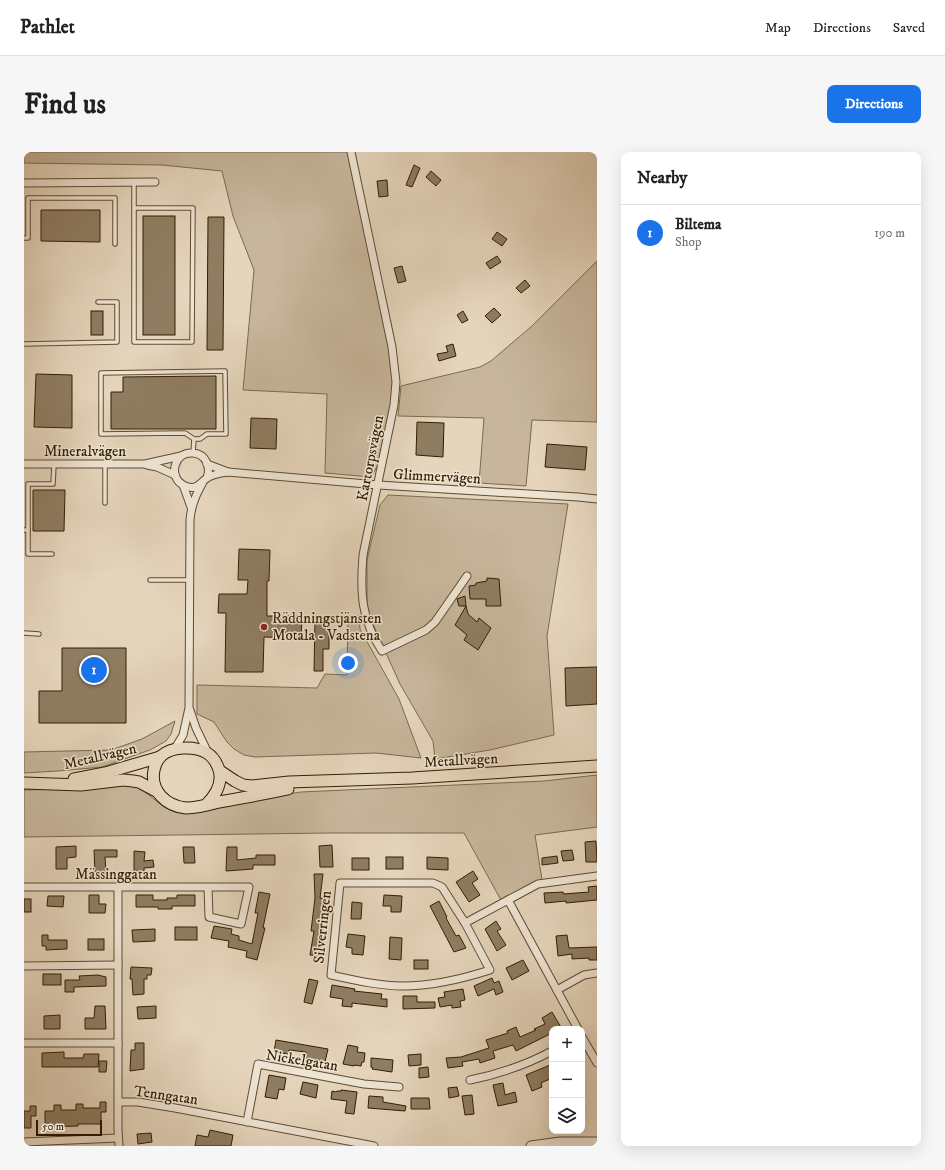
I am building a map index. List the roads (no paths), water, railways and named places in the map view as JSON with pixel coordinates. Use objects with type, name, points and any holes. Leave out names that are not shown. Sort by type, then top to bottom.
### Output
[{"type":"main road","points":[[188,748],[196,749],[208,754],[215,761],[220,771],[219,785],[215,795],[206,805],[190,808],[173,805],[161,797],[156,791],[153,774],[160,757],[174,750],[188,748]]},
{"type":"main road","name":"Metallvägen","points":[[46,783],[105,772],[160,757]]},
{"type":"main road","name":"Metallvägen","points":[[220,771],[234,781],[251,786],[289,782],[427,777],[597,766]]},
{"type":"main road","name":"Metallvägen","points":[[24,783],[81,784],[123,780],[143,784],[156,791]]},
{"type":"main road","name":"Metallvägen","points":[[206,805],[328,781]]},
{"type":"street","name":"Kartorpsvägen","points":[[351,152],[395,363],[396,382],[394,405],[363,555],[361,584],[365,616],[375,641],[382,651],[426,630],[435,622],[467,576]]},
{"type":"street","points":[[24,183],[155,182]]},
{"type":"street","name":"Glimmervägen","points":[[193,453],[202,456],[207,464],[228,472],[378,485],[578,496],[597,499]]},
{"type":"street","points":[[174,750],[183,735],[189,708],[191,507],[183,485],[179,482],[175,475],[175,466],[176,462],[182,456],[193,453]]},
{"type":"street","name":"Mineralvägen","points":[[24,464],[145,464],[182,456]]},
{"type":"street","name":"Mineralvägen","points":[[145,464],[157,467],[175,475]]},
{"type":"street","points":[[191,507],[205,480],[208,471],[207,464]]},
{"type":"street","name":"Glimmervägen","points":[[183,485],[191,487],[200,485],[205,480],[228,472]]},
{"type":"street","points":[[189,708],[208,754]]},
{"type":"street","points":[[465,923],[538,884],[597,876]]},
{"type":"street","name":"Silverringen","points":[[340,883],[434,883],[442,887],[465,923],[490,970],[456,980],[427,985],[403,986],[331,975],[340,883]]},
{"type":"street","name":"Mässinggatan","points":[[24,887],[249,886],[241,924],[209,917],[208,887]]},
{"type":"street","name":"Tenngatan","points":[[118,887],[119,1102],[157,1105],[374,1146]]},
{"type":"street","points":[[508,900],[576,1026]]},
{"type":"street","points":[[24,966],[118,965]]},
{"type":"street","points":[[557,990],[584,975],[597,973]]},
{"type":"street","points":[[585,1042],[597,1063]]},
{"type":"street","points":[[24,1044],[118,1043]]},
{"type":"street","points":[[470,1080],[517,1067],[549,1052]]},
{"type":"street","name":"Nickelgatan","points":[[247,1122],[258,1064],[364,1084],[399,1087]]},
{"type":"street","points":[[119,1102],[119,1146]]},
{"type":"street","points":[[24,1142],[118,1138]]},
{"type":"street","points":[[531,1146],[560,1142],[597,1142]]},
{"type":"lane","points":[[134,182],[134,208],[134,342],[192,342],[193,208],[134,208]]},
{"type":"lane","points":[[24,238],[28,238],[28,198],[115,198],[115,244]]},
{"type":"lane","points":[[24,344],[116,342],[116,302],[98,302]]},
{"type":"lane","points":[[225,371],[226,434],[208,434],[200,439],[194,439],[185,433],[101,434],[101,373],[225,371]]},
{"type":"lane","points":[[193,453],[194,439]]},
{"type":"lane","points":[[52,554],[28,554],[26,530],[28,484],[53,484],[54,464]]},
{"type":"lane","points":[[105,464],[105,503]]},
{"type":"lane","points":[[150,580],[190,580]]},
{"type":"lane","points":[[24,633],[39,634]]},
{"type":"place","name":"Räddningstjänsten Motala - Vadstena","points":[[264,627]]},
{"type":"place","name":"Biltema","points":[[94,670]]}]
